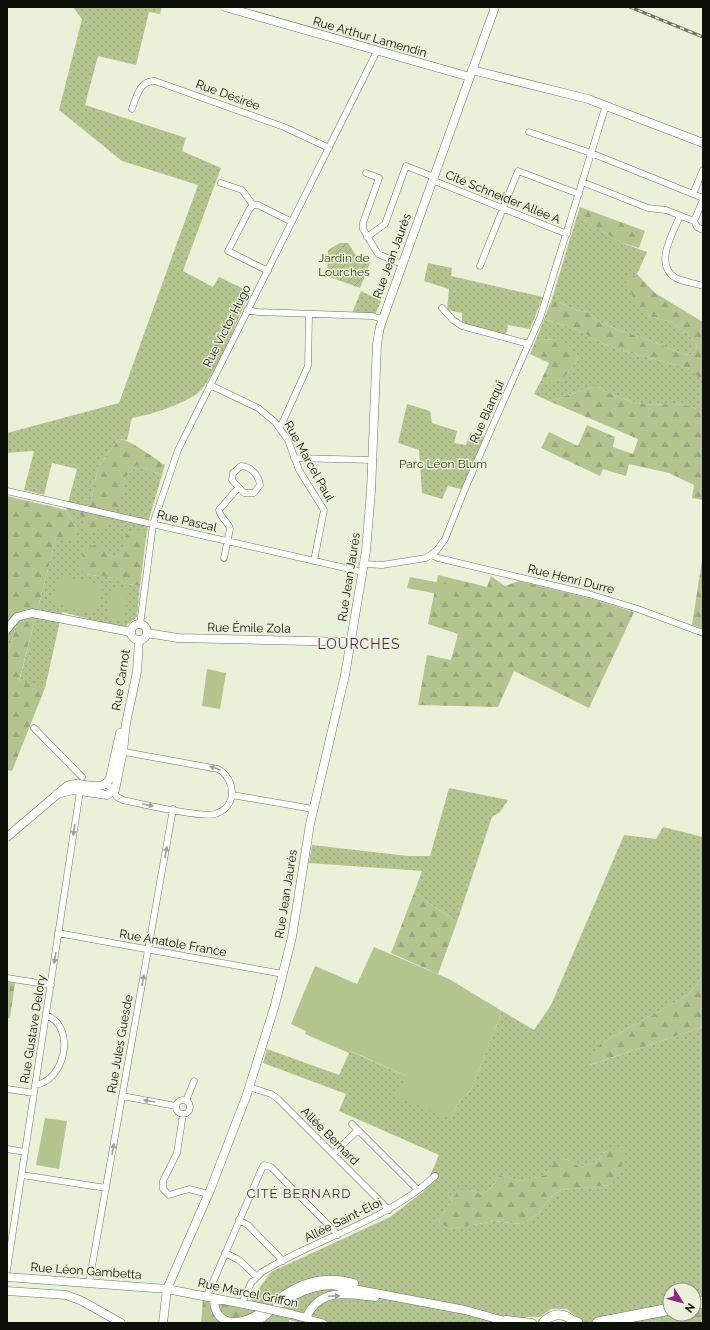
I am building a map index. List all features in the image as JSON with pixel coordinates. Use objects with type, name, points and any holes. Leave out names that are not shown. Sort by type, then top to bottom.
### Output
[{"type":"highway","points":[[598,1323],[662,1311]]},
{"type":"main road","points":[[542,1323],[549,1317],[559,1315],[568,1317],[575,1323]]},
{"type":"street","name":"Rue Arthur Lamendin","points":[[225,7],[377,51],[469,74],[576,95],[606,105],[703,143]]},
{"type":"street","name":"Rue Jean Jaurès","points":[[159,1323],[165,1289],[208,1194],[249,1087],[283,974],[296,920],[313,809],[344,679],[364,568],[369,527],[373,460],[377,344],[382,319],[469,74],[495,7]]},
{"type":"street","name":"Rue Victor Hugo","points":[[140,625],[153,524],[176,455],[377,51]]},
{"type":"street","name":"Rue Désirée","points":[[132,109],[141,86],[155,80],[284,127],[329,148]]},
{"type":"street","name":"Rue Blanqui","points":[[432,555],[445,539],[464,491],[546,304],[606,105]]},
{"type":"street","points":[[529,132],[591,153],[703,199],[694,221]]},
{"type":"street","name":"Cité Schneider Allée A","points":[[367,237],[385,224],[406,166],[503,209],[567,234]]},
{"type":"street","points":[[693,194],[703,170]]},
{"type":"street","points":[[480,266],[518,171],[579,194]]},
{"type":"street","points":[[366,173],[379,178],[362,225],[367,237],[378,254],[402,264]]},
{"type":"street","points":[[582,182],[648,208],[666,210],[694,221],[697,227],[703,230]]},
{"type":"street","points":[[221,183],[242,190],[253,205],[260,206],[292,222]]},
{"type":"street","points":[[253,205],[228,251],[268,271]]},
{"type":"street","points":[[680,216],[666,252],[666,266],[676,278],[703,286]]},
{"type":"street","points":[[442,308],[455,323],[466,328],[529,344]]},
{"type":"street","points":[[247,310],[258,312],[372,316],[382,319]]},
{"type":"street","points":[[280,428],[308,366],[309,314]]},
{"type":"street","name":"Rue Marcel Paul","points":[[210,384],[258,408],[272,419],[288,440],[299,470],[325,512],[314,561]]},
{"type":"street","points":[[294,458],[373,460]]},
{"type":"street","points":[[245,466],[257,475],[260,485],[256,491],[251,494],[244,493],[238,488],[232,480],[233,473],[239,467],[245,466]]},
{"type":"street","points":[[224,558],[230,526],[221,517],[219,510],[238,488]]},
{"type":"street","name":"Rue Pascal","points":[[7,491],[314,561],[364,568]]},
{"type":"street","points":[[364,568],[423,558],[432,555]]},
{"type":"street","name":"Rue Henri Durre","points":[[432,555],[438,558],[607,600],[638,609],[703,633]]},
{"type":"street","points":[[7,629],[17,617],[32,613],[131,632]]},
{"type":"street","points":[[140,625],[145,628],[147,634],[145,638],[139,640],[133,638],[131,632],[134,626],[140,625]]},
{"type":"street","name":"Rue Émile Zola","points":[[147,634],[178,638],[350,642]]},
{"type":"street","name":"Rue Carnot","points":[[107,783],[119,751],[126,723],[137,672],[139,640]]},
{"type":"street","points":[[7,837],[57,794],[70,785],[81,784],[100,786],[107,783],[113,792],[123,800],[204,815],[214,814],[225,808],[232,795],[232,788],[228,778],[218,769],[119,751],[117,785],[113,792],[105,795],[81,784],[34,728]]},
{"type":"street","name":"Rue Gustave Delory","points":[[7,1270],[81,784]]},
{"type":"street","points":[[232,795],[313,809]]},
{"type":"street","name":"Rue Jules Guesde","points":[[89,1283],[173,809]]},
{"type":"street","name":"Rue Anatole France","points":[[58,933],[283,974]]},
{"type":"street","points":[[7,978],[50,985]]},
{"type":"street","points":[[35,1085],[42,1084],[55,1073],[60,1064],[63,1053],[64,1042],[62,1030],[53,1019],[46,1015]]},
{"type":"street","points":[[186,1101],[194,1081]]},
{"type":"street","name":"Allée Bernard","points":[[249,1087],[276,1097],[389,1210]]},
{"type":"street","points":[[7,1089],[34,1093]]},
{"type":"street","points":[[122,1096],[176,1106]]},
{"type":"street","points":[[176,1106],[180,1101],[186,1101]]},
{"type":"street","points":[[186,1101],[190,1107],[187,1112],[183,1114],[178,1153],[163,1181],[163,1188],[169,1194],[189,1189],[208,1194]]},
{"type":"street","points":[[176,1106],[177,1111],[183,1114]]},
{"type":"street","points":[[352,1124],[418,1190]]},
{"type":"street","points":[[333,1154],[358,1130]]},
{"type":"street","points":[[7,1150],[25,1152]]},
{"type":"street","points":[[338,1235],[271,1167],[266,1165],[262,1168],[239,1220],[225,1253],[210,1297],[216,1313],[226,1320],[236,1323],[253,1317],[292,1289],[318,1280],[334,1279],[348,1281],[389,1295]]},
{"type":"street","points":[[22,1175],[106,1188]]},
{"type":"street","name":"Allée Saint-Éloi","points":[[242,1303],[247,1291],[256,1277],[283,1261],[389,1210],[435,1176]]},
{"type":"street","points":[[239,1220],[248,1226],[283,1261]]},
{"type":"street","points":[[225,1253],[239,1260],[256,1277]]},
{"type":"street","name":"Rue Léon Gambetta","points":[[7,1278],[165,1289]]},
{"type":"street","points":[[255,1323],[291,1297],[314,1286],[338,1285],[425,1302],[511,1323]]},
{"type":"street","points":[[163,1323],[165,1289]]},
{"type":"street","name":"Rue Marcel Griffon","points":[[165,1289],[242,1303],[324,1323]]},
{"type":"street","points":[[7,1291],[66,1295],[82,1301],[121,1323]]},
{"type":"street","points":[[306,1318],[315,1303],[324,1297],[331,1295],[363,1296],[425,1302]]},
{"type":"street","points":[[499,1319],[532,1323]]},
{"type":"green space","points":[[73,7],[162,7],[160,14],[149,12],[136,65],[98,56],[85,105],[186,138],[182,151],[221,168],[183,271],[213,287],[219,277],[250,292],[219,361],[198,393],[176,405],[157,412],[132,418],[127,440],[119,439],[98,467],[91,502],[80,515],[122,489],[126,477],[137,465],[162,475],[147,530],[133,530],[121,554],[115,557],[108,555],[101,544],[85,574],[121,579],[123,583],[140,586],[137,617],[123,628],[62,612],[45,688],[19,682],[56,538],[77,530],[66,510],[77,469],[52,463],[44,495],[24,490],[34,451],[7,453],[7,433],[119,403],[198,185],[122,161],[59,110],[82,19]]},
{"type":"green space","points":[[580,207],[645,231],[639,248],[622,243],[577,216]]},
{"type":"green space","points":[[577,216],[622,243],[647,252],[637,274],[626,281],[649,316],[670,322],[688,334],[697,346],[692,355],[683,354],[621,331],[597,321],[587,312],[576,310],[552,299]]},
{"type":"green space","name":"Jardin de Lourches","points":[[340,243],[348,243],[357,257],[370,263],[360,288],[327,276],[328,250]]},
{"type":"green space","points":[[428,263],[452,268],[451,276],[543,297],[530,329],[508,325],[506,335],[462,323],[462,313],[447,310],[449,289],[424,281]]},
{"type":"green space","points":[[637,274],[655,293],[703,322],[703,381],[688,368],[631,353],[604,344],[573,328],[544,319],[552,299],[576,310],[587,312],[597,321],[621,331],[683,354],[692,355],[697,346],[688,334],[670,322],[649,316],[636,304],[626,280]]},
{"type":"green space","points":[[361,291],[381,301],[376,313],[352,313]]},
{"type":"green space","points":[[544,319],[573,328],[604,344],[631,353],[688,368],[703,380],[703,414],[689,406],[674,404],[643,404],[630,401],[613,395],[596,386],[549,401],[534,394],[541,381],[555,381],[564,377],[578,358],[559,339],[536,340]]},
{"type":"green space","points":[[559,339],[569,345],[578,358],[567,374],[560,380],[541,381],[549,363],[530,354],[536,340]]},
{"type":"green space","points":[[596,386],[613,395],[630,401],[643,404],[674,404],[690,406],[703,414],[703,500],[692,498],[694,485],[669,473],[629,464],[626,476],[603,469],[600,476],[541,448],[549,432],[578,446],[587,425],[615,437],[613,447],[633,454],[638,439],[549,401]]},
{"type":"green space","name":"Parc Léon Blum","points":[[407,404],[430,411],[432,423],[457,431],[454,443],[466,445],[470,433],[484,437],[461,489],[448,486],[442,499],[422,493],[419,450],[398,443]]},
{"type":"green space","points":[[119,439],[136,446],[165,465],[162,475],[137,465],[126,477],[119,507],[104,526],[93,533],[88,532],[80,515],[83,502],[91,502],[98,467]]},
{"type":"green space","points":[[7,496],[66,510],[77,530],[74,540],[56,538],[19,681],[45,688],[12,771],[7,770],[7,655],[17,623],[7,620]]},
{"type":"green space","points":[[133,530],[147,530],[140,586],[123,583],[121,579],[85,574],[79,570],[78,563],[88,547],[101,543],[108,555],[115,557],[121,554],[125,536]]},
{"type":"green space","points":[[703,554],[703,629],[692,625]]},
{"type":"green space","points":[[59,575],[103,586],[96,614],[52,603]]},
{"type":"green space","points":[[438,575],[487,587],[491,576],[505,586],[519,581],[593,599],[634,612],[589,708],[514,671],[498,707],[418,705],[427,655],[451,660],[458,634],[428,624]]},
{"type":"green space","points":[[410,577],[456,586],[454,597],[407,588]]},
{"type":"green space","points":[[111,588],[127,590],[125,622],[108,620]]},
{"type":"green space","points":[[7,620],[17,623],[7,655]]},
{"type":"green space","points":[[207,669],[226,673],[220,709],[202,706]]},
{"type":"green space","points":[[449,788],[508,800],[500,812],[492,817],[457,922],[414,893],[422,871],[309,863],[312,845],[408,856],[430,856]]},
{"type":"green space","points":[[663,827],[703,837],[703,976],[688,995],[600,1044],[590,1065],[703,1027],[703,1309],[702,1282],[662,1282],[662,1319],[646,1323],[580,1323],[579,1319],[567,1309],[551,1309],[540,1317],[526,1317],[525,1323],[302,1323],[244,1309],[271,1272],[390,1217],[423,1192],[439,1155],[339,1111],[346,1094],[263,1063],[267,1049],[339,1075],[350,1051],[406,1076],[450,1119],[460,1100],[471,1090],[502,1011],[534,1030],[551,1005],[624,835],[656,839]],"holes":[[[607,1150],[611,1185],[561,1190],[551,1197],[538,1214],[522,1224],[495,1221],[450,1229],[438,1222],[458,1190],[471,1190],[481,1194],[492,1187],[499,1175],[521,1181],[546,1175],[566,1159],[580,1167],[594,1163]]]},
{"type":"green space","points":[[414,893],[457,922],[438,974],[391,953]]},
{"type":"green space","points":[[374,947],[449,979],[502,1011],[471,1090],[460,1100],[450,1119],[397,1096],[406,1076],[351,1051],[349,1053],[305,1034],[306,1031],[291,1024],[315,966],[357,984]]},
{"type":"green space","points":[[703,976],[703,1027],[589,1065],[600,1044],[688,995]]},
{"type":"green space","points":[[7,981],[15,983],[10,1018],[7,1018]]},
{"type":"green space","points":[[45,1118],[67,1121],[59,1169],[36,1165]]},
{"type":"green space","points":[[607,1150],[623,1150],[623,1163],[611,1185],[561,1190],[551,1197],[538,1214],[522,1224],[495,1221],[450,1229],[438,1222],[458,1190],[471,1190],[481,1194],[492,1187],[499,1175],[521,1181],[546,1175],[555,1162],[566,1159],[580,1167],[594,1163]]},
{"type":"green space","points":[[203,1299],[289,1319],[289,1323],[201,1323]]},
{"type":"green space","points":[[702,1309],[703,1323],[646,1323],[662,1319],[662,1322],[702,1322]]},
{"type":"railway","points":[[630,7],[703,37]]},
{"type":"district","name":"LOURCHES","points":[[359,644]]},
{"type":"district","name":"CITÉ BERNARD","points":[[299,1193]]}]
